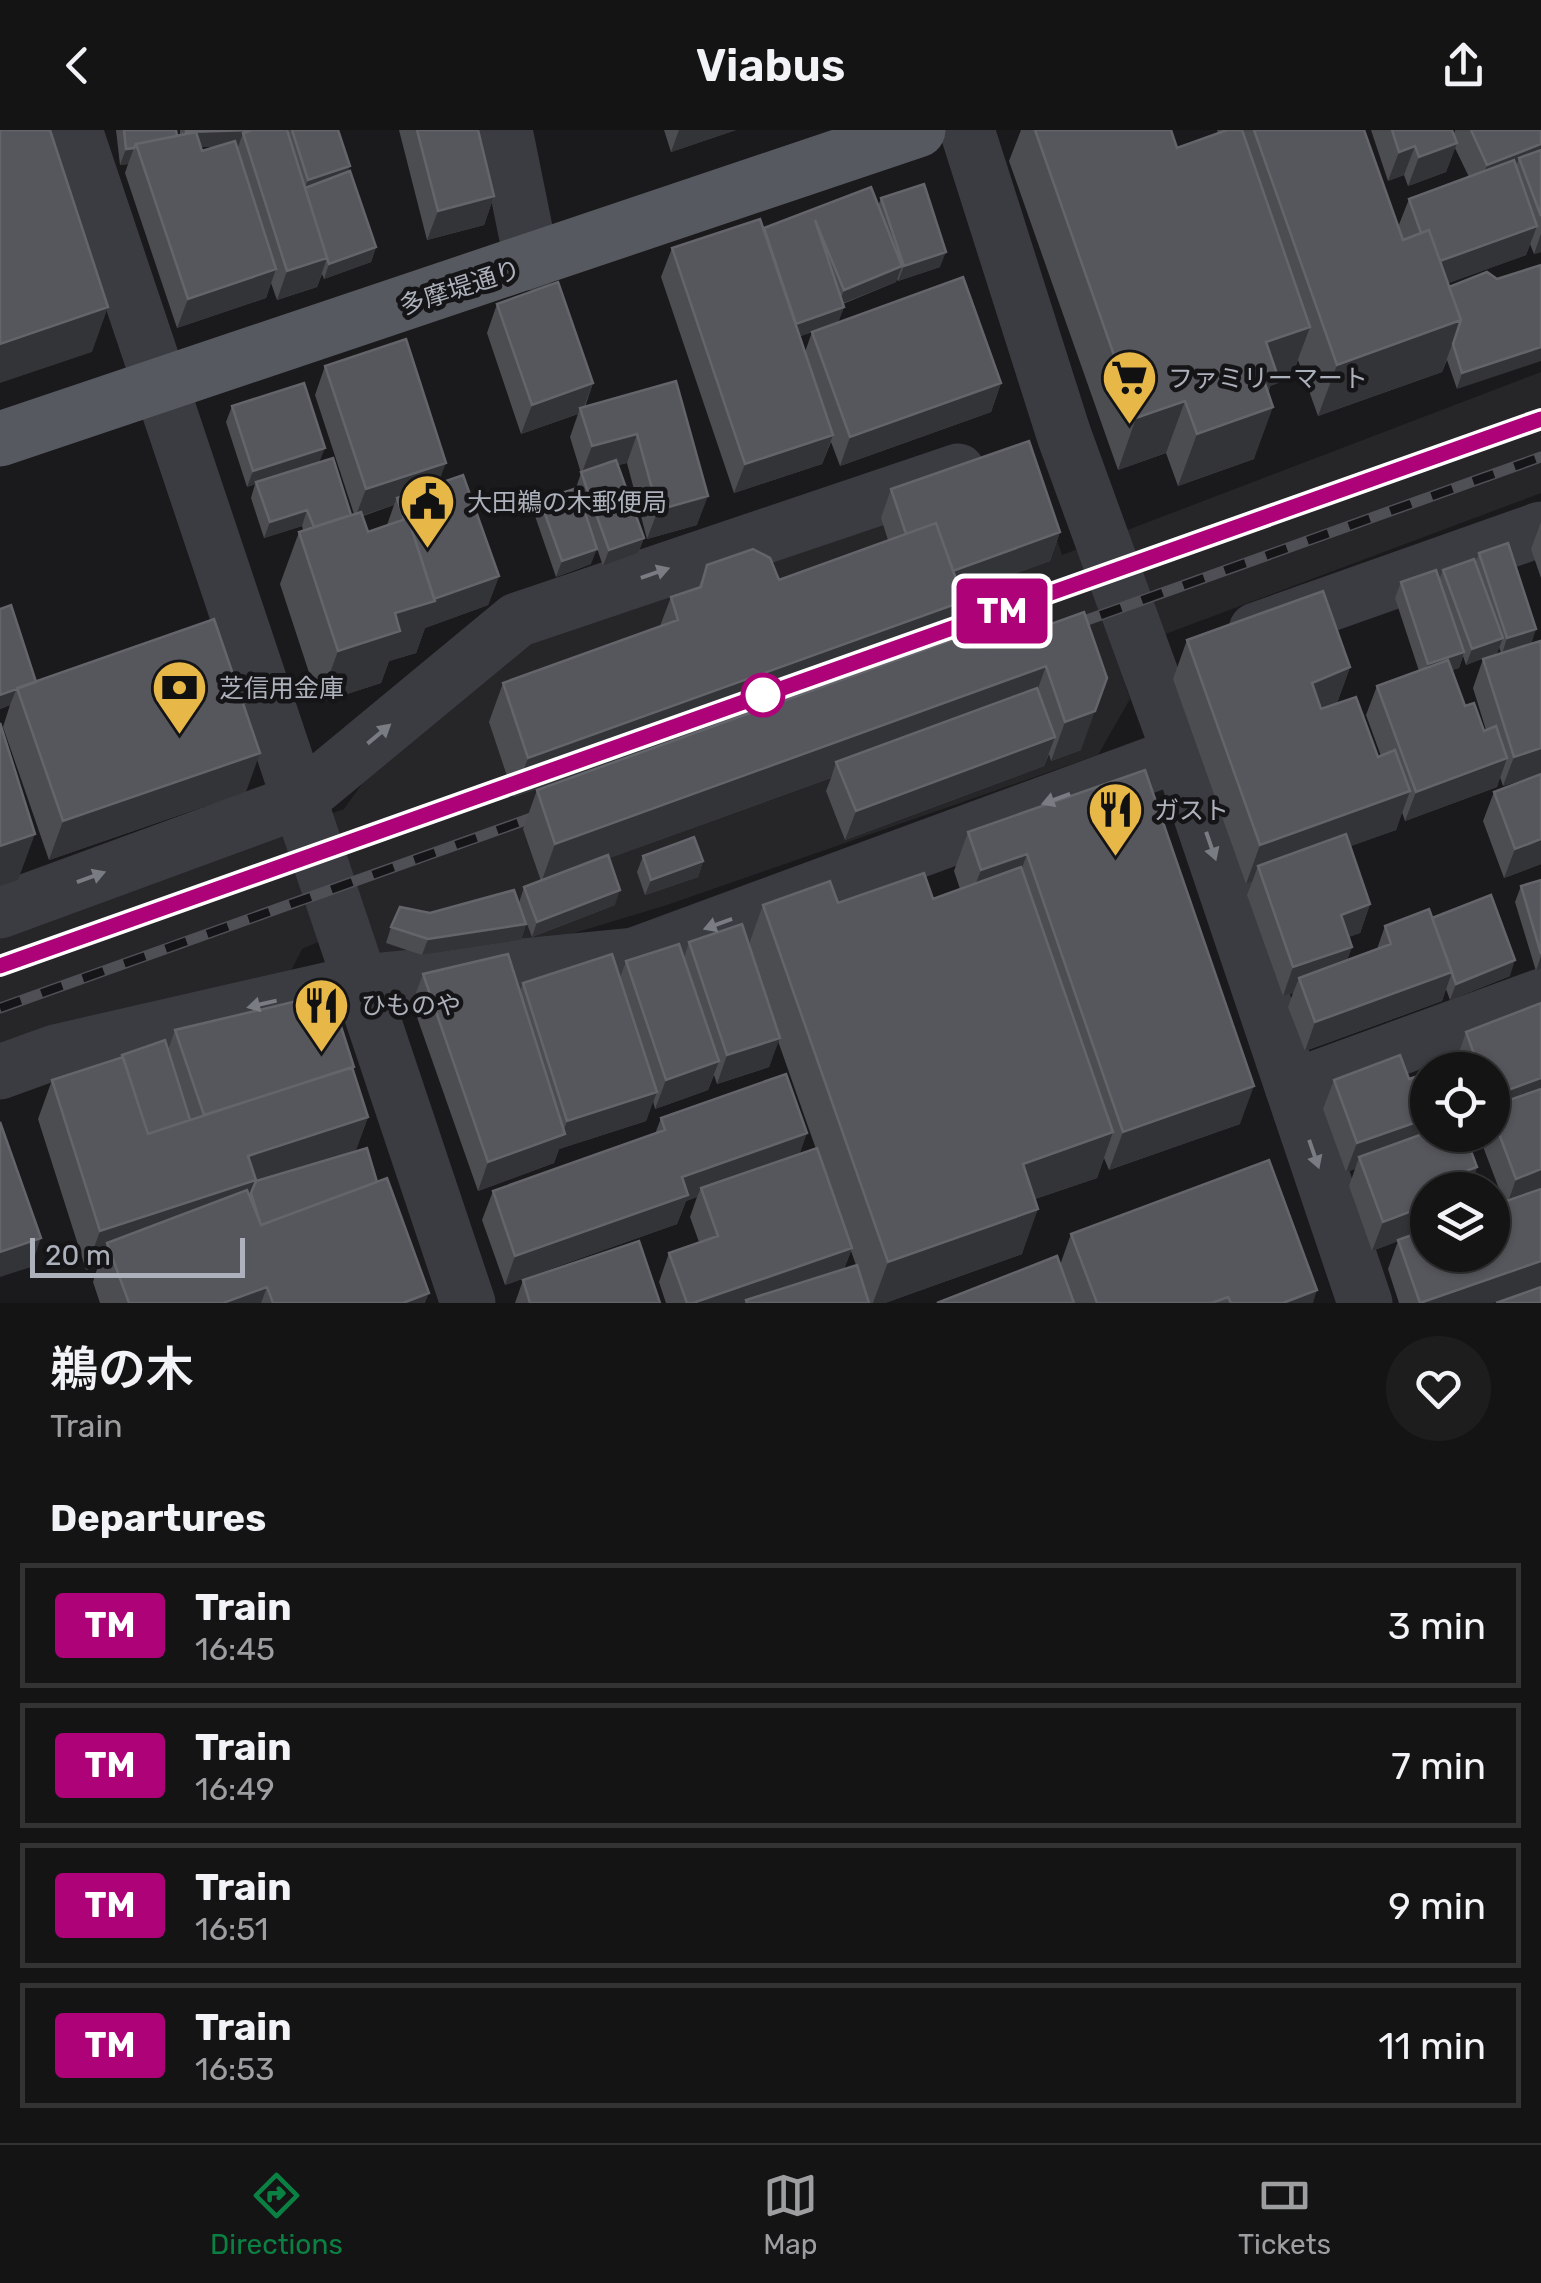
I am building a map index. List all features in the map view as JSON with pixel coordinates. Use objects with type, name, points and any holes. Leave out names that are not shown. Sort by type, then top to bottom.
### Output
[{"type":"main road","name":"多摩堤通り","points":[[0,439],[918,130]]},
{"type":"street","points":[[74,130],[296,802],[361,982],[468,1303]]},
{"type":"street","points":[[505,130],[532,263]]},
{"type":"street","points":[[967,130],[1032,446],[1148,668],[1364,1303]]},
{"type":"street","points":[[0,911],[296,802],[517,620],[1032,446]]},
{"type":"street","points":[[1148,668],[1541,529]]},
{"type":"street","points":[[0,1072],[55,1052],[361,982],[634,955],[1180,754]]},
{"type":"street","points":[[1292,1087],[1541,996]]},
{"type":"shaded area","points":[[1541,372],[1541,493],[1115,653],[1130,699],[1098,755],[667,905],[531,946],[382,961],[366,921],[302,949],[283,987],[0,1059],[0,934],[344,809],[385,752],[519,640],[1031,462],[1062,555]]},
{"type":"building","points":[[0,130],[50,130],[108,307],[0,344]]},
{"type":"building","points":[[124,130],[176,130],[177,136],[126,149]]},
{"type":"building","points":[[186,130],[252,130],[186,132]]},
{"type":"building","points":[[287,130],[327,258],[287,271],[243,133]]},
{"type":"building","points":[[292,130],[338,130],[350,166],[308,180]]},
{"type":"building","points":[[417,130],[478,130],[494,196],[438,211]]},
{"type":"building","points":[[1035,130],[1171,130],[1177,148],[1227,130],[1242,130],[1310,327],[1266,342],[1276,371],[1262,375],[1273,407],[1197,434],[1185,401],[1136,418]]},
{"type":"building","points":[[1254,130],[1364,130],[1403,240],[1429,230],[1461,320],[1337,365]]},
{"type":"building","points":[[1392,130],[1452,130],[1457,143],[1419,157],[1415,146],[1399,152]]},
{"type":"building","points":[[1471,130],[1541,130],[1541,144],[1487,165]]},
{"type":"building","points":[[196,132],[202,151],[235,141],[276,269],[188,299],[136,144]]},
{"type":"building","points":[[1541,150],[1541,216],[1519,158]]},
{"type":"building","points":[[1514,160],[1537,226],[1440,261],[1429,230],[1421,233],[1409,199]]},
{"type":"building","points":[[350,171],[376,247],[329,264],[305,188]]},
{"type":"building","points":[[924,184],[946,252],[904,266],[881,198]]},
{"type":"building","points":[[871,187],[902,266],[844,290],[815,220],[844,307],[796,324],[764,228]]},
{"type":"building","points":[[760,219],[833,435],[745,464],[672,248]]},
{"type":"building","points":[[1541,265],[1541,347],[1462,373],[1453,344],[1461,320],[1449,287],[1487,272],[1497,279]]},
{"type":"building","points":[[963,277],[1001,383],[850,437],[812,332]]},
{"type":"building","points":[[558,282],[593,383],[532,405],[497,304]]},
{"type":"building","points":[[406,339],[446,463],[366,489],[325,366]]},
{"type":"building","points":[[676,381],[708,496],[658,510],[637,434],[592,446],[580,408]]},
{"type":"building","points":[[304,383],[325,448],[253,471],[232,406]]},
{"type":"building","points":[[1029,441],[1060,532],[953,571],[936,523],[906,534],[891,489]]},
{"type":"building","points":[[333,458],[351,515],[314,527],[307,510],[270,522],[256,482]]},
{"type":"building","points":[[616,460],[644,538],[609,550],[581,472]]},
{"type":"building","points":[[463,475],[499,576],[434,599],[408,518],[404,519],[397,498]]},
{"type":"building","points":[[577,488],[597,549],[562,561],[540,500]]},
{"type":"building","points":[[361,512],[368,532],[408,518],[435,601],[395,613],[400,631],[338,651],[299,532]]},
{"type":"building","points":[[936,523],[964,601],[528,758],[503,683],[678,620],[671,597],[701,587],[707,565],[753,549],[770,558],[779,580]]},
{"type":"building","points":[[1508,543],[1536,629],[1507,638],[1479,553]]},
{"type":"building","points":[[1474,559],[1503,638],[1472,649],[1443,570]]},
{"type":"building","points":[[1436,570],[1464,652],[1428,664],[1401,582]]},
{"type":"building","points":[[1323,591],[1350,667],[1312,683],[1321,709],[1356,697],[1378,757],[1395,750],[1410,791],[1260,845],[1187,640]]},
{"type":"building","points":[[11,605],[36,682],[0,695],[0,609]]},
{"type":"building","points":[[1084,612],[1107,678],[1095,711],[1065,722],[1046,666],[555,844],[537,790],[982,629],[987,647]]},
{"type":"building","points":[[214,619],[260,753],[63,821],[17,688]]},
{"type":"building","points":[[1540,641],[1541,748],[1514,757],[1483,659]]},
{"type":"building","points":[[1448,660],[1465,706],[1474,703],[1484,731],[1496,726],[1507,758],[1416,792],[1377,686]]},
{"type":"building","points":[[1037,688],[1055,737],[856,811],[836,762]]},
{"type":"building","points":[[0,723],[35,834],[0,846]]},
{"type":"building","points":[[1145,770],[1254,1086],[1123,1132],[1027,854],[981,870],[968,832]]},
{"type":"building","points":[[1541,774],[1541,839],[1515,849],[1494,792]]},
{"type":"building","points":[[1346,834],[1370,904],[1341,915],[1352,947],[1293,967],[1258,866]]},
{"type":"building","points":[[694,837],[703,861],[651,880],[643,856]]},
{"type":"building","points":[[608,855],[620,890],[537,922],[524,887]]},
{"type":"building","points":[[1021,867],[1113,1132],[1023,1164],[1038,1209],[888,1262],[763,905],[830,881],[838,903],[924,873],[933,899]]},
{"type":"building","points":[[1541,880],[1541,954],[1521,886]]},
{"type":"building","points":[[514,890],[526,924],[428,939],[391,927],[400,907],[430,913]]},
{"type":"building","points":[[1491,895],[1515,960],[1456,984],[1432,918]]},
{"type":"building","points":[[1429,909],[1452,972],[1315,1022],[1299,978],[1391,944],[1385,926]]},
{"type":"building","points":[[742,924],[780,1038],[727,1055],[689,942]]},
{"type":"building","points":[[679,944],[719,1061],[666,1080],[626,961]]},
{"type":"building","points":[[508,954],[565,1134],[488,1162],[423,974]]},
{"type":"building","points":[[612,954],[657,1092],[567,1121],[523,983]]},
{"type":"building","points":[[297,1001],[337,1014],[354,1067],[204,1115],[175,1030]]},
{"type":"building","points":[[1541,1003],[1541,1078],[1510,1089],[1510,1052],[1473,1052],[1466,1032]]},
{"type":"building","points":[[165,1040],[190,1120],[148,1134],[122,1055]]},
{"type":"building","points":[[1400,1055],[1410,1079],[1410,1124],[1357,1143],[1334,1080]]},
{"type":"building","points":[[123,1057],[148,1134],[352,1067],[368,1117],[248,1156],[256,1180],[100,1231],[52,1080]]},
{"type":"building","points":[[786,1074],[807,1133],[682,1177],[688,1195],[515,1256],[493,1191],[665,1130],[661,1118]]},
{"type":"building","points":[[1541,1089],[1541,1169],[1516,1179],[1506,1152],[1510,1152],[1510,1100]]},
{"type":"building","points":[[0,1122],[41,1238],[0,1252]]},
{"type":"building","points":[[1410,1139],[1410,1152],[1471,1152],[1477,1167],[1463,1172],[1410,1172],[1410,1212],[1383,1222],[1359,1157]]},
{"type":"building","points":[[367,1148],[377,1182],[261,1225],[251,1193],[256,1181]]},
{"type":"building","points":[[817,1148],[852,1248],[687,1303],[669,1253],[718,1236],[701,1188]]},
{"type":"building","points":[[1269,1160],[1317,1290],[1283,1303],[1231,1303],[1228,1297],[1212,1303],[1097,1303],[1071,1234]]},
{"type":"building","points":[[387,1178],[429,1293],[403,1303],[273,1303],[267,1287],[223,1303],[129,1303],[107,1243],[247,1190],[261,1225]]},
{"type":"building","points":[[1541,1189],[1541,1261],[1510,1272],[1510,1200]]},
{"type":"building","points":[[1410,1236],[1410,1272],[1509,1272],[1420,1303],[1398,1240]]},
{"type":"building","points":[[639,1241],[660,1303],[530,1303],[523,1280]]},
{"type":"building","points":[[1057,1256],[1074,1303],[937,1303]]},
{"type":"building","points":[[857,1265],[869,1303],[746,1300]]},
{"type":"building","points":[[1541,1287],[1541,1303],[1496,1303]]},
{"type":"railway","points":[[928,637],[1541,419]]},
{"type":"railway","points":[[1059,630],[1541,457]]},
{"type":"railway","points":[[0,966],[537,775]]},
{"type":"railway","points":[[0,1008],[551,811]]},
{"type":"train","name":"TM","points":[[0,966],[1541,419]]},
{"type":"place","name":"ファミリーマート","points":[[1129,427]]},
{"type":"place","name":"大田鵜の木郵便局","points":[[428,551]]},
{"type":"place","name":"芝信用金庫","points":[[180,737]]},
{"type":"place","name":"ガスト","points":[[1115,859]]},
{"type":"place","name":"ひものや","points":[[322,1054]]}]
